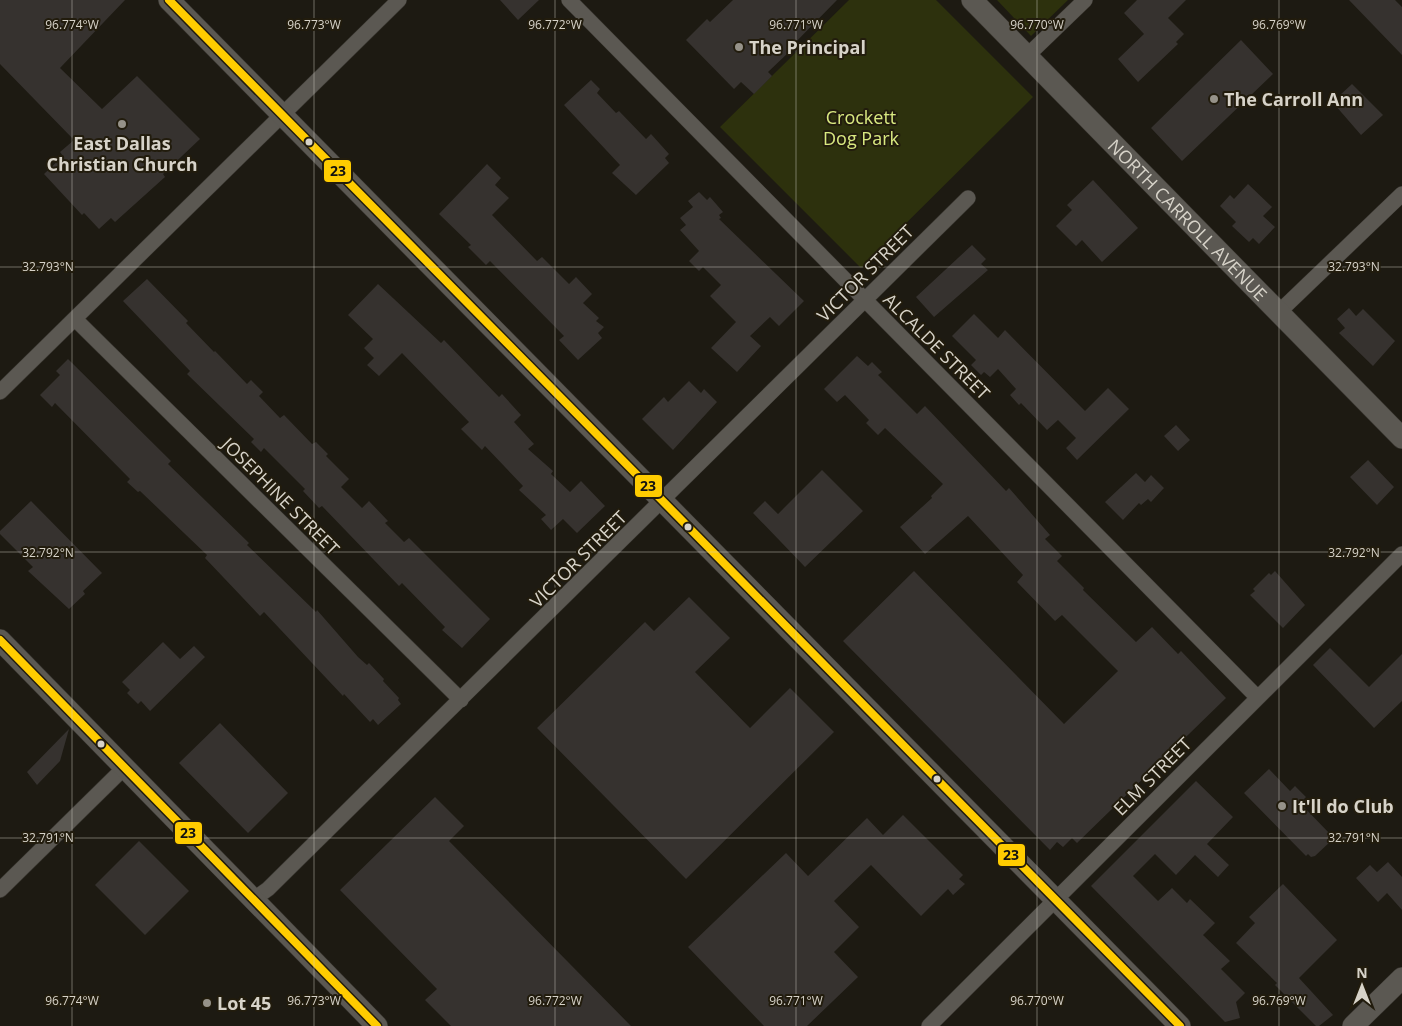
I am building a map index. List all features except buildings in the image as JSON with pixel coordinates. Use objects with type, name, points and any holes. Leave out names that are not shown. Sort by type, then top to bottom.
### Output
[{"type":"main road","points":[[169,0],[1180,1026]]},
{"type":"main road","name":"NORTH CARROLL AVENUE","points":[[972,0],[1402,438]]},
{"type":"main road","points":[[0,640],[254,899],[374,1025]]},
{"type":"main road","points":[[1353,1026],[1402,978]]},
{"type":"street","points":[[0,392],[399,0]]},
{"type":"street","name":"ALCALDE STREET","points":[[569,0],[1257,698]]},
{"type":"street","points":[[1027,56],[1085,0]]},
{"type":"street","points":[[1278,313],[1402,194]]},
{"type":"street","name":"VICTOR STREET","points":[[254,899],[268,889],[461,700],[968,198]]},
{"type":"street","name":"JOSEPHINE STREET","points":[[75,319],[461,700]]},
{"type":"street","name":"ELM STREET","points":[[929,1026],[1402,554]]},
{"type":"street","points":[[0,890],[124,768]]},
{"type":"green space","name":"Crockett Dog Park","points":[[849,0],[936,0],[1033,97],[861,268],[720,127]]},
{"type":"green space","points":[[997,0],[1068,0],[1031,36]]},
{"type":"transit line","name":"23","points":[[169,0],[1180,1026]]},
{"type":"transit line","name":"23","points":[[0,640],[377,1026]]},
{"type":"place","name":"The Principal","points":[[739,47]]},
{"type":"place","name":"The Carroll Ann","points":[[1214,99]]},
{"type":"place","name":"East Dallas Christian Church","points":[[122,124]]},
{"type":"place","name":"It'll do Club","points":[[1282,806]]},
{"type":"place","name":"Lot 45","points":[[207,1003]]}]
